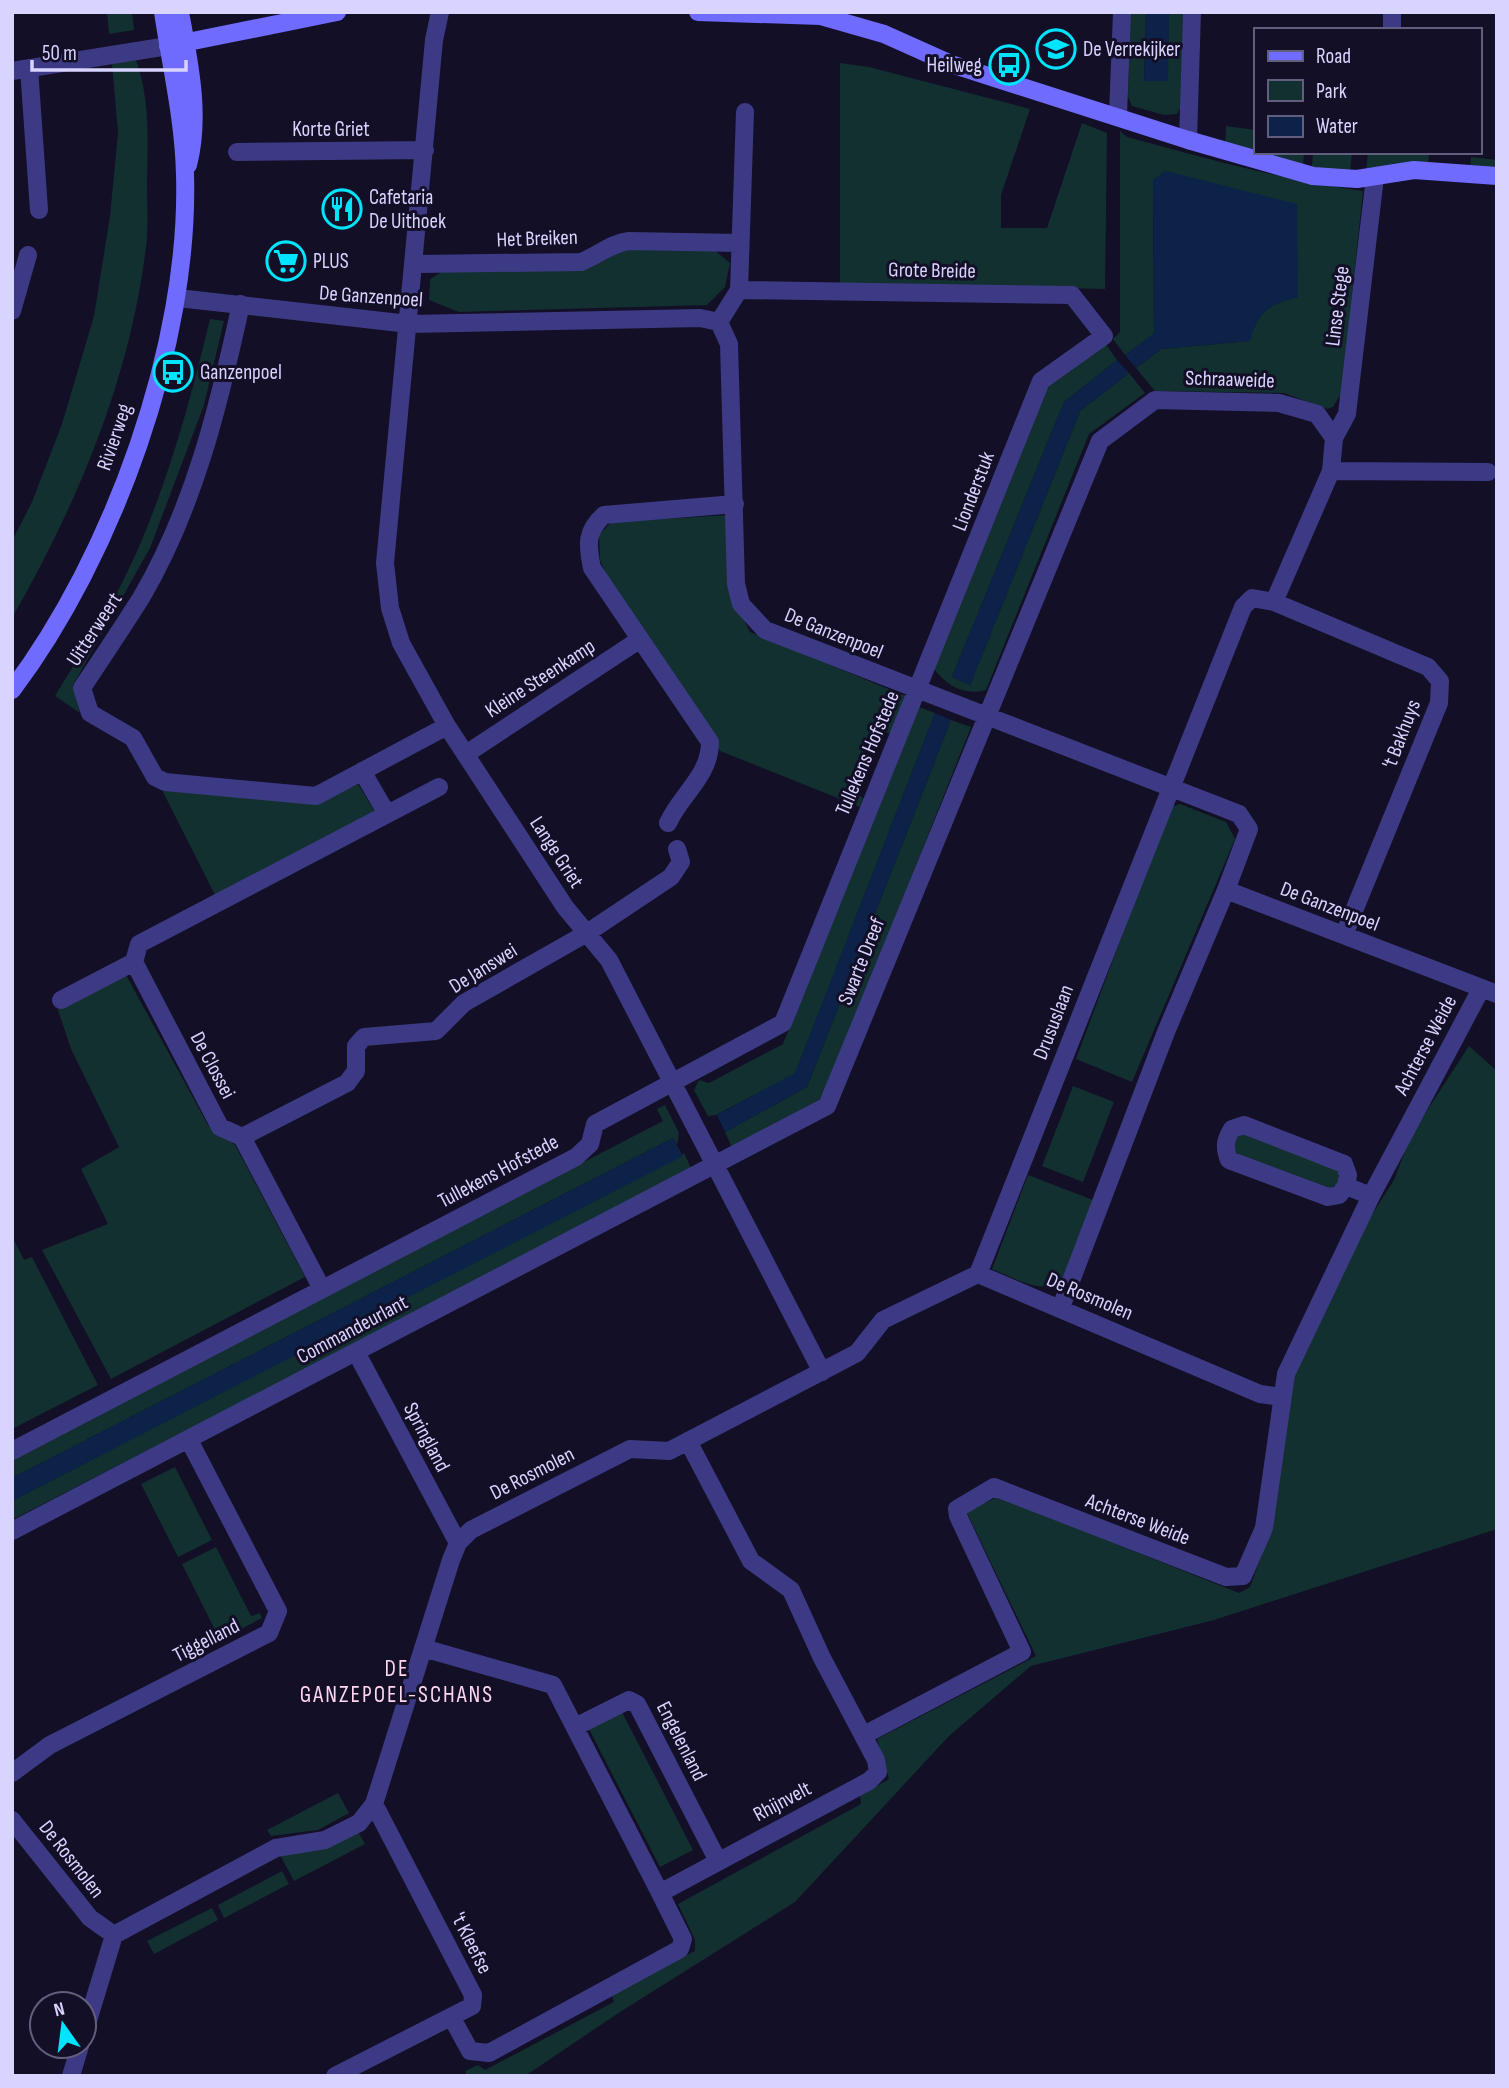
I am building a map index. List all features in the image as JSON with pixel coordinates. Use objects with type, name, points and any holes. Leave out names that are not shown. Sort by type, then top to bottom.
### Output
[{"type":"street","name":"Rivierweg","points":[[12,690],[52,629],[86,567],[116,501],[164,358],[178,298],[185,175],[194,139],[177,44],[163,12]]},
{"type":"street","name":"Rivierweg","points":[[177,44],[180,12]]},
{"type":"street","points":[[39,210],[21,69],[177,44],[337,12]]},
{"type":"street","points":[[409,324],[440,12]]},
{"type":"street","points":[[698,12],[821,16],[884,34],[951,64],[1188,140],[1313,176],[1375,177],[1414,170],[1497,176]]},
{"type":"street","points":[[1118,116],[1122,12]]},
{"type":"street","points":[[1188,140],[1192,12]]},
{"type":"street","points":[[719,322],[739,289],[745,111]]},
{"type":"street","name":"Korte Griet","points":[[237,152],[425,150]]},
{"type":"street","name":"Linse Stege","points":[[1334,438],[1347,414],[1375,177]]},
{"type":"street","name":"Het Breiken","points":[[416,264],[582,262],[598,255],[613,243],[629,241],[740,243]]},
{"type":"street","points":[[12,311],[28,256]]},
{"type":"street","name":"Grote Breide","points":[[739,289],[1072,295],[1104,336]]},
{"type":"street","name":"De Ganzenpoel","points":[[178,298],[241,304],[317,316],[409,324],[700,318],[719,322],[729,344],[737,584],[741,604],[765,630],[1239,814],[1249,830],[1226,891],[1489,992]]},
{"type":"street","name":"Uitterweert","points":[[241,304],[223,386],[194,481],[141,596],[82,688],[90,713],[133,738],[155,777],[166,782],[316,796],[447,726]]},
{"type":"street","name":"Lange Griet","points":[[409,324],[385,563],[390,608],[401,643],[447,726],[565,907],[609,960],[713,1166],[822,1372]]},
{"type":"street","name":"Lionderstuk","points":[[919,691],[1041,381],[1104,336]]},
{"type":"street","name":"Schraaweide","points":[[985,715],[1100,441],[1155,400],[1279,403],[1317,414],[1334,438]]},
{"type":"street","points":[[1170,786],[1243,607],[1252,598],[1274,602],[1331,471],[1334,438]]},
{"type":"street","points":[[1331,471],[1488,472]]},
{"type":"street","points":[[668,823],[709,762],[710,741],[707,727],[639,640],[592,568],[587,543],[592,526],[604,515],[735,504]]},
{"type":"street","name":"'t Bakhuys","points":[[1274,602],[1428,667],[1440,681],[1439,703],[1344,935]]},
{"type":"street","name":"Kleine Steenkamp","points":[[466,754],[639,640]]},
{"type":"street","name":"Tullekens Hofstede","points":[[12,1451],[576,1157],[590,1144],[596,1124],[783,1023],[863,818],[919,691]]},
{"type":"street","name":"Swarte Dreef","points":[[713,1166],[827,1106],[985,715]]},
{"type":"street","points":[[362,771],[387,814]]},
{"type":"street","name":"Drususlaan","points":[[978,1274],[1170,786]]},
{"type":"street","points":[[61,1000],[134,962],[139,944],[439,787]]},
{"type":"street","points":[[587,933],[671,877],[681,862],[677,849]]},
{"type":"street","points":[[1061,1307],[1166,1032],[1226,891]]},
{"type":"street","name":"De Janswei","points":[[242,1137],[347,1083],[356,1071],[356,1046],[364,1037],[436,1031],[464,1003],[587,933]]},
{"type":"street","name":"De Clossei","points":[[134,962],[220,1127],[242,1137],[322,1289]]},
{"type":"street","name":"Achterse Weide","points":[[864,1735],[1023,1652],[958,1516],[957,1509],[962,1503],[994,1487],[1226,1577],[1243,1576],[1264,1528],[1286,1374],[1371,1196],[1489,992]]},
{"type":"street","points":[[1244,1125],[1344,1164],[1348,1175],[1346,1186],[1339,1195],[1328,1197],[1229,1160],[1225,1149],[1226,1138],[1231,1129],[1244,1125]]},
{"type":"street","name":"Commandeurlant","points":[[12,1531],[713,1166]]},
{"type":"street","points":[[1346,1186],[1371,1196]]},
{"type":"street","name":"De Rosmolen","points":[[458,1543],[471,1530],[630,1449],[669,1451],[822,1372],[858,1353],[883,1320],[978,1274],[1061,1307],[1260,1394],[1281,1397]]},
{"type":"street","name":"Springland","points":[[356,1352],[458,1543]]},
{"type":"street","name":"Tiggelland","points":[[12,1773],[50,1745],[269,1633],[278,1611],[188,1440]]},
{"type":"street","name":"Rhijnvelt","points":[[660,1893],[869,1781],[878,1772],[864,1735],[822,1658],[791,1590],[751,1561],[688,1441]]},
{"type":"street","points":[[97,1990],[114,1936],[276,1848],[325,1840],[359,1823],[374,1804],[458,1543]]},
{"type":"street","points":[[423,1648],[553,1685],[683,1939],[680,1949],[489,2053],[470,2051],[452,2018]]},
{"type":"street","name":"Engelenland","points":[[575,1727],[629,1700],[637,1704],[718,1861]]},
{"type":"street","name":"'t Kleefse","points":[[335,2076],[472,2006],[473,1995],[374,1804]]},
{"type":"street","name":"De Rosmolen","points":[[12,1820],[90,1918],[114,1936]]},
{"type":"green space","points":[[107,12],[132,12],[134,30],[109,34]]},
{"type":"green space","points":[[1130,12],[1146,12],[1144,80],[1167,81],[1169,12],[1183,12],[1181,106],[1177,114],[1164,115],[1132,106],[1128,97]]},
{"type":"green space","points":[[136,60],[144,90],[148,135],[147,237],[137,303],[126,350],[96,443],[57,532],[12,618],[12,541],[32,502],[62,424],[94,316],[110,216],[118,133],[112,64]]},
{"type":"green space","points":[[840,63],[869,67],[1030,109],[1001,195],[1001,228],[1047,228],[1082,123],[1107,133],[1105,289],[840,283]]},
{"type":"green space","points":[[1226,126],[1254,130],[1254,154],[1304,154],[1303,167],[1225,147]]},
{"type":"green space","points":[[1120,131],[1127,137],[1244,168],[1363,191],[1342,392],[1333,407],[1327,409],[1284,393],[1155,391],[1136,368],[1161,349],[1249,341],[1256,322],[1266,310],[1298,297],[1166,171],[1153,180],[1154,334],[1125,355],[1113,339],[1120,332]]},
{"type":"green space","points":[[1313,154],[1352,154],[1350,173],[1312,167]]},
{"type":"green space","points":[[1368,154],[1429,154],[1428,166],[1366,172]]},
{"type":"green space","points":[[1471,157],[1497,160],[1497,170],[1470,168]]},
{"type":"green space","points":[[617,248],[712,248],[730,263],[725,287],[707,305],[459,312],[429,300],[430,279],[447,269],[593,266]]},
{"type":"green space","points":[[210,319],[224,321],[204,405],[150,548],[73,685],[80,713],[55,696],[113,600],[144,534],[182,426]]},
{"type":"green space","points":[[1105,343],[1117,360],[1064,402],[952,677],[970,685],[1080,411],[1129,373],[1145,393],[1089,434],[986,690],[971,692],[957,688],[934,669],[1047,387]]},
{"type":"green space","points":[[729,515],[733,598],[750,632],[908,697],[894,735],[880,730],[855,793],[863,798],[860,807],[720,751],[610,584],[600,560],[599,534],[612,522]]},
{"type":"green space","points":[[919,707],[935,713],[795,1074],[716,1115],[708,1116],[694,1090],[699,1080],[709,1083],[783,1044]]},
{"type":"green space","points":[[951,720],[971,727],[824,1097],[732,1148],[725,1132],[807,1087]]},
{"type":"green space","points":[[358,784],[375,812],[215,895],[163,792],[165,789],[317,803]]},
{"type":"green space","points":[[1180,804],[1226,822],[1235,839],[1132,1082],[1076,1059],[1170,807]]},
{"type":"green space","points":[[126,975],[208,1125],[235,1145],[305,1277],[111,1379],[42,1250],[108,1224],[81,1169],[119,1147],[71,1049],[57,1007]]},
{"type":"green space","points":[[1469,1046],[1497,1071],[1497,1529],[1214,1620],[1031,1666],[949,1736],[795,1902],[617,2014],[525,2076],[467,2076],[465,2071],[478,2065],[485,2070],[614,2002],[611,1993],[695,1951],[695,1940],[678,1904],[861,1804],[860,1795],[889,1779],[877,1739],[1036,1656],[966,1511],[998,1497],[1239,1593],[1250,1587],[1272,1526],[1290,1386],[1352,1246],[1394,1180],[1411,1135]]},
{"type":"green space","points":[[1073,1086],[1114,1102],[1083,1182],[1042,1166]]},
{"type":"green space","points":[[665,1105],[679,1133],[677,1145],[673,1138],[12,1478],[12,1457],[663,1121],[657,1109]]},
{"type":"green space","points":[[1246,1134],[1338,1169],[1338,1184],[1327,1190],[1236,1156],[1233,1147],[1237,1136]]},
{"type":"green space","points":[[684,1153],[692,1170],[12,1520],[12,1501]]},
{"type":"green space","points":[[1028,1175],[1093,1200],[1064,1279],[1048,1286],[1029,1284],[992,1269]]},
{"type":"green space","points":[[12,1236],[24,1260],[32,1257],[98,1385],[12,1429]]},
{"type":"green space","points":[[175,1467],[212,1540],[178,1557],[141,1484]]},
{"type":"green space","points":[[216,1547],[251,1616],[260,1613],[262,1618],[220,1640],[182,1564]]},
{"type":"green space","points":[[622,1712],[693,1850],[660,1867],[589,1729]]},
{"type":"green space","points":[[338,1793],[349,1813],[318,1830],[271,1836],[267,1830]]},
{"type":"green space","points":[[357,1830],[365,1844],[294,1881],[279,1853]]},
{"type":"green space","points":[[282,1871],[289,1884],[224,1918],[218,1905]]},
{"type":"green space","points":[[212,1908],[218,1920],[154,1954],[147,1941]]},
{"type":"water","points":[[1146,12],[1169,12],[1168,81],[1144,81]]},
{"type":"water","points":[[1166,171],[1297,204],[1298,297],[1266,310],[1257,322],[1250,341],[1161,349],[1136,368],[1125,355],[1154,333],[1153,180]]},
{"type":"water","points":[[1117,360],[1129,373],[1080,411],[970,685],[952,677],[1064,402]]},
{"type":"water","points":[[935,713],[951,720],[807,1087],[725,1132],[717,1115],[795,1073]]},
{"type":"water","points":[[673,1138],[683,1156],[12,1501],[12,1478]]},
{"type":"place","name":"De Verrekijker","points":[[1056,49]]},
{"type":"place","name":"Heilweg","points":[[1009,65]]},
{"type":"place","name":"Cafetaria De Uithoek","points":[[342,209]]},
{"type":"place","name":"PLUS","points":[[286,261]]},
{"type":"place","name":"Ganzenpoel","points":[[173,372]]},
{"type":"district","name":"DE GANZEPOEL-SCHANS","points":[[397,1681]]}]
